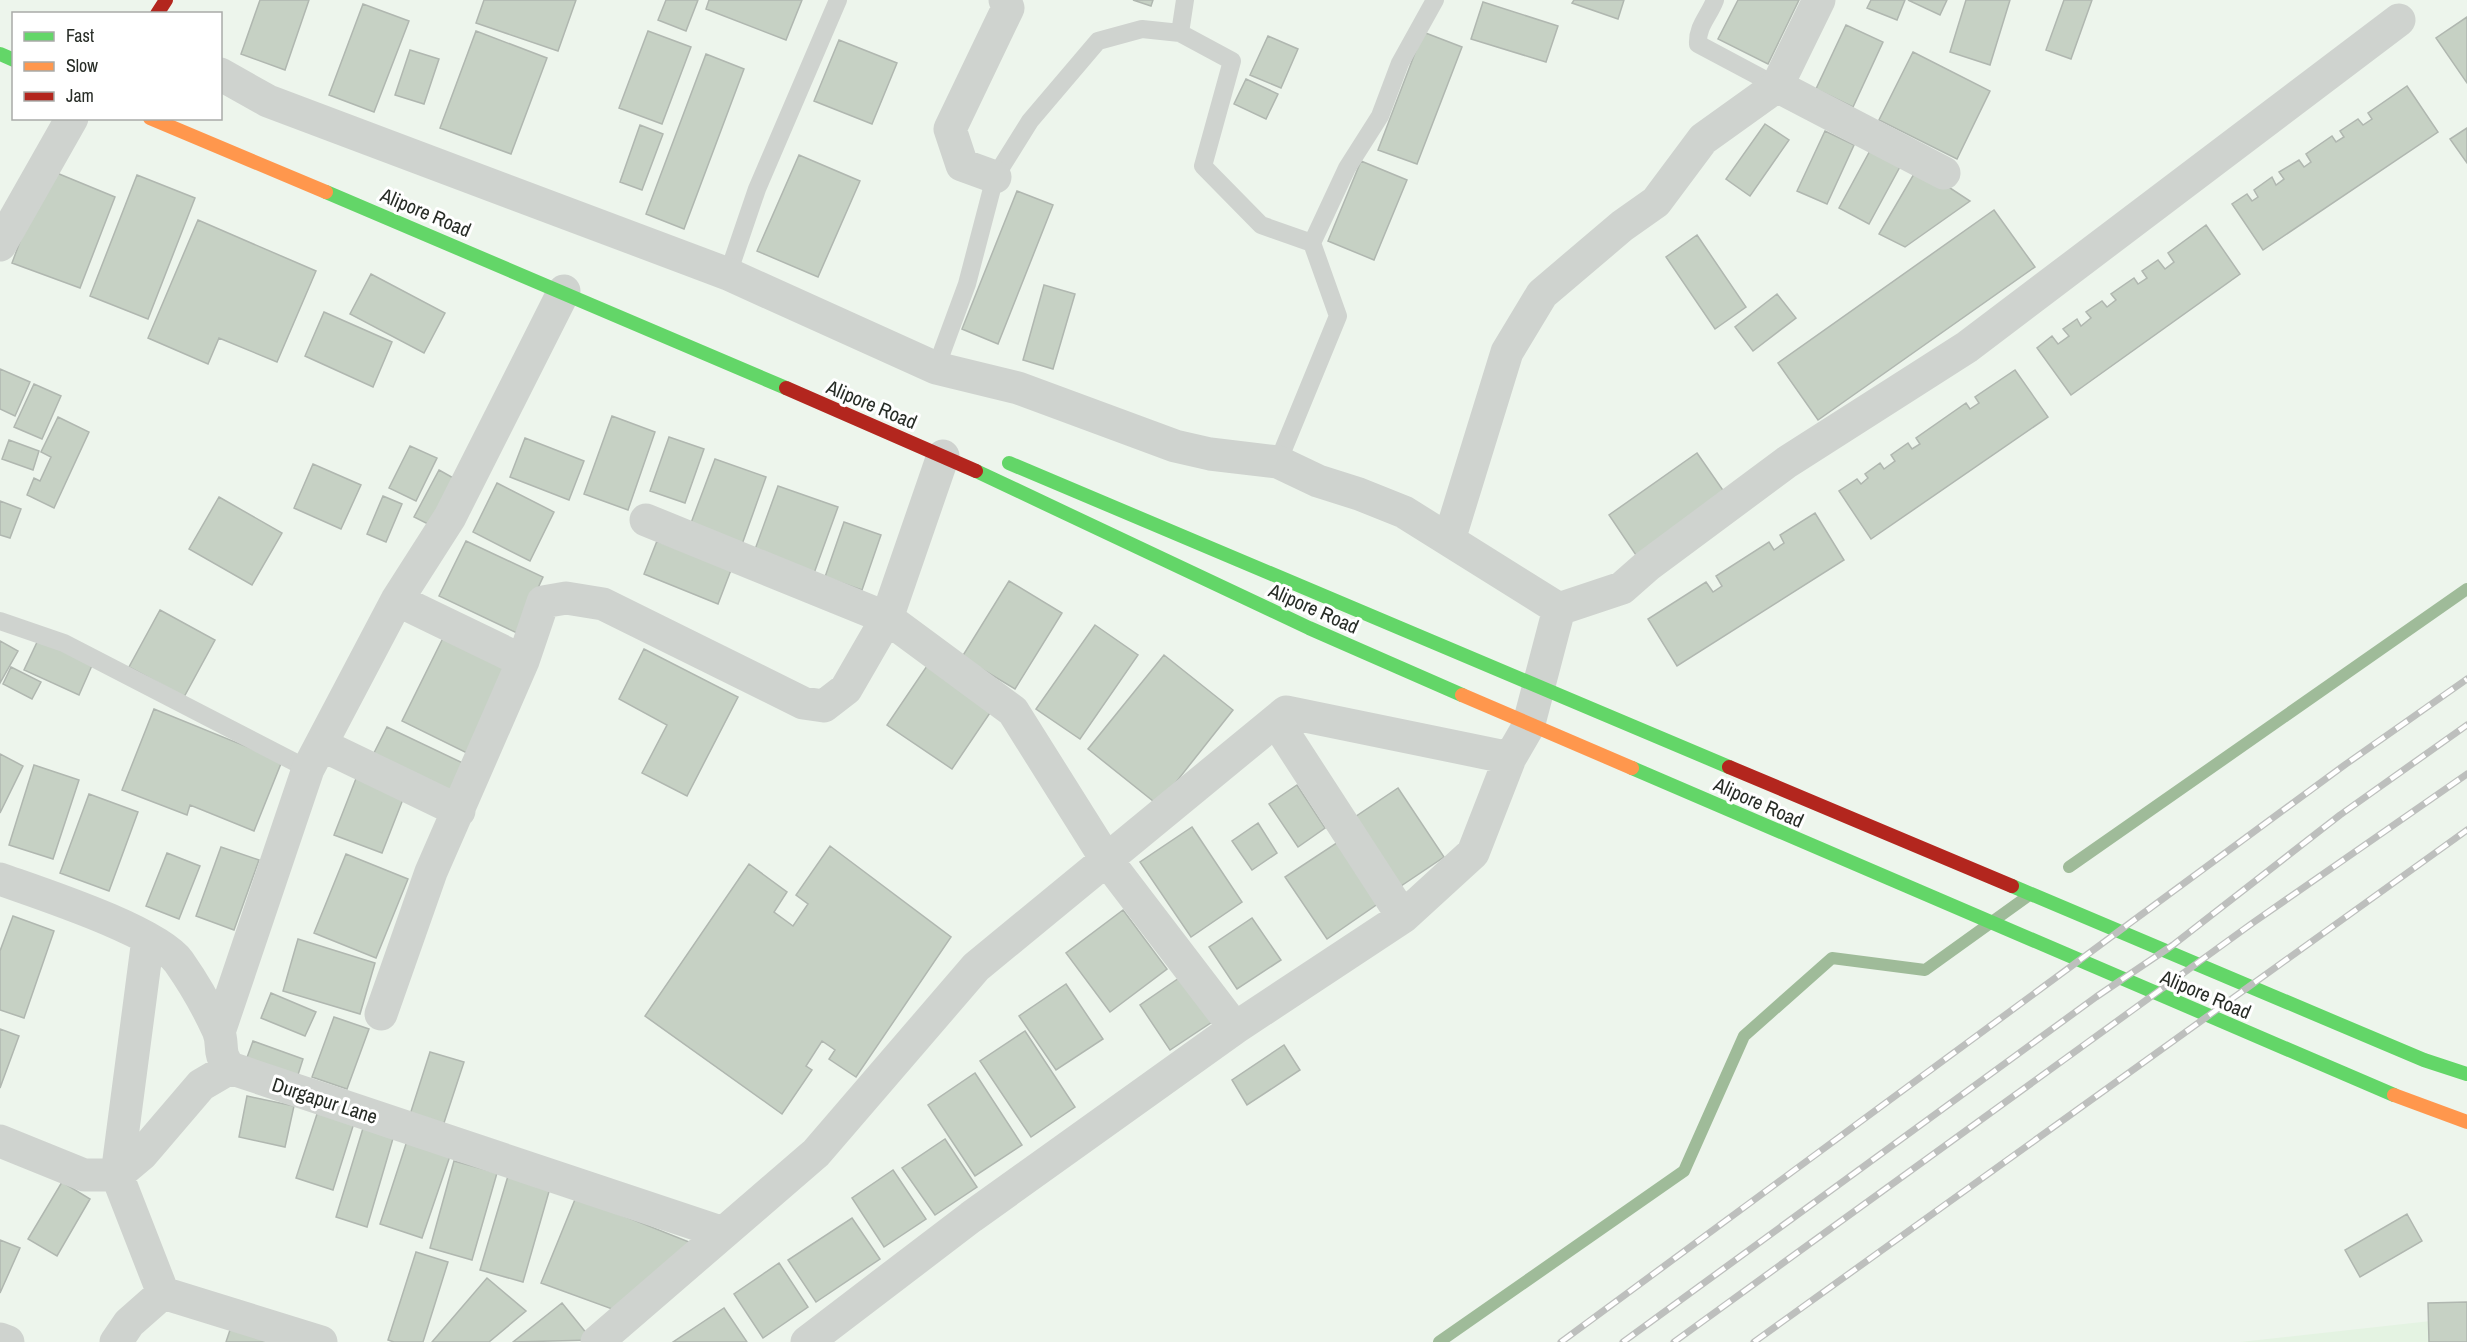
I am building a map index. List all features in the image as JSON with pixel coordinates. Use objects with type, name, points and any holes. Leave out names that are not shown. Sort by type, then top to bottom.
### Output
[{"type":"main road","name":"Alipore Road","points":[[155,120],[567,283],[1320,633],[2386,1092],[2467,1122]]},
{"type":"main road","points":[[210,128],[244,142]]},
{"type":"main road","name":"Alipore Road","points":[[994,457],[2424,1060],[2467,1074]]},
{"type":"street","points":[[995,177],[962,165],[950,129],[1008,8],[1005,0]]},
{"type":"street","points":[[1449,540],[1507,352],[1542,294],[1622,226],[1656,202],[1703,139],[1777,86],[1820,0]]},
{"type":"street","points":[[1559,609],[1623,588],[1787,462],[1967,347],[2399,20]]},
{"type":"street","points":[[222,75],[268,100],[728,274],[936,368],[1018,388],[1175,446],[1210,454],[1278,462],[1318,481],[1404,512],[1559,609]]},
{"type":"street","points":[[1777,86],[1944,174]]},
{"type":"street","points":[[0,245],[71,120]]},
{"type":"street","points":[[0,1141],[84,1175],[117,1175],[142,1154],[201,1085],[230,1068],[221,1057],[219,1032],[315,757],[397,600],[450,518],[567,283]]},
{"type":"street","points":[[381,1014],[431,872],[523,661],[543,602],[566,598],[603,604],[803,703],[824,706],[846,689],[887,618],[943,456]]},
{"type":"street","points":[[646,520],[887,618],[1013,711],[1106,859],[1235,1028]]},
{"type":"street","points":[[397,600],[523,661]]},
{"type":"street","points":[[807,1342],[971,1217],[1235,1028],[1403,917],[1473,853],[1510,758],[1528,727],[1559,609]]},
{"type":"street","points":[[597,1342],[816,1153],[976,967],[1286,712],[1510,758]]},
{"type":"street","points":[[1276,721],[1403,917]]},
{"type":"street","points":[[315,757],[459,811]]},
{"type":"street","points":[[0,879],[79,908],[148,939],[178,960],[219,1032]]},
{"type":"street","points":[[148,939],[117,1175],[163,1293]]},
{"type":"street","name":"Durgapur Lane","points":[[230,1068],[723,1233]]},
{"type":"street","points":[[116,1342],[129,1323],[163,1293]]},
{"type":"street","points":[[163,1293],[321,1342]]},
{"type":"street","points":[[0,1339],[8,1342]]},
{"type":"lane","points":[[728,274],[757,189],[838,0]]},
{"type":"lane","points":[[1180,33],[1185,0]]},
{"type":"lane","points":[[1278,462],[1338,316],[1312,243],[1347,168],[1380,116],[1400,63],[1435,0]]},
{"type":"lane","points":[[1715,0],[1698,30],[1698,44],[1777,86]]},
{"type":"lane","points":[[936,368],[967,284],[995,177],[1030,121],[1098,41],[1142,29],[1180,33],[1232,61],[1203,166],[1261,225],[1312,243]]},
{"type":"lane","points":[[0,621],[64,643],[315,757]]},
{"type":"shaded area","points":[[2467,1317],[2467,1342],[2240,1342]]},
{"type":"building","points":[[260,0],[309,0],[285,70],[241,54]]},
{"type":"building","points":[[484,0],[576,0],[558,51],[476,23]]},
{"type":"building","points":[[666,0],[698,0],[686,31],[658,20]]},
{"type":"building","points":[[709,0],[802,0],[786,40],[706,9]]},
{"type":"building","points":[[1133,0],[1153,0],[1151,6]]},
{"type":"building","points":[[1574,0],[1624,0],[1618,19],[1572,3]]},
{"type":"building","points":[[1738,0],[1799,0],[1768,64],[1718,39]]},
{"type":"building","points":[[1871,0],[1905,0],[1897,20],[1867,8]]},
{"type":"building","points":[[1908,0],[1947,0],[1940,15]]},
{"type":"building","points":[[1966,0],[2010,0],[1990,65],[1950,52]]},
{"type":"building","points":[[2064,0],[2092,0],[2071,59],[2046,50]]},
{"type":"building","points":[[1483,2],[1558,26],[1546,62],[1471,39]]},
{"type":"building","points":[[363,4],[409,21],[374,112],[329,95]]},
{"type":"building","points":[[2467,17],[2467,83],[2436,38]]},
{"type":"building","points":[[1846,25],[1883,42],[1853,107],[1816,89]]},
{"type":"building","points":[[476,31],[547,58],[511,154],[440,128]]},
{"type":"building","points":[[648,31],[691,47],[662,124],[619,108]]},
{"type":"building","points":[[1423,32],[1462,47],[1417,164],[1378,150]]},
{"type":"building","points":[[1268,36],[1298,49],[1281,88],[1250,75]]},
{"type":"building","points":[[839,40],[897,63],[872,124],[814,101]]},
{"type":"building","points":[[410,50],[439,59],[424,104],[395,95]]},
{"type":"building","points":[[1913,52],[1990,91],[1957,159],[1879,120]]},
{"type":"building","points":[[706,54],[744,69],[684,229],[646,214]]},
{"type":"building","points":[[1246,79],[1278,94],[1266,119],[1234,104]]},
{"type":"building","points":[[2407,86],[2438,132],[2263,250],[2232,204],[2247,194],[2252,201],[2258,197],[2254,190],[2272,177],[2276,185],[2284,179],[2279,172],[2299,160],[2304,167],[2311,162],[2306,154],[2332,136],[2336,142],[2344,137],[2340,131],[2358,119],[2363,125],[2372,119],[2368,113]]},
{"type":"building","points":[[1765,124],[1789,140],[1750,196],[1726,179]]},
{"type":"building","points":[[640,125],[663,134],[642,190],[620,182]]},
{"type":"building","points":[[2467,128],[2467,163],[2450,139]]},
{"type":"building","points":[[1825,131],[1854,145],[1827,204],[1797,191]]},
{"type":"building","points":[[1872,147],[1902,163],[1869,224],[1839,208]]},
{"type":"building","points":[[799,155],[860,181],[818,277],[757,251]]},
{"type":"building","points":[[1361,161],[1407,180],[1374,260],[1328,241]]},
{"type":"building","points":[[1918,167],[1970,201],[1905,247],[1879,234]]},
{"type":"building","points":[[47,169],[115,197],[80,288],[12,263]]},
{"type":"building","points":[[137,175],[195,198],[148,319],[90,296]]},
{"type":"building","points":[[1017,191],[1053,205],[998,344],[962,329]]},
{"type":"building","points":[[1994,210],[2035,267],[1818,420],[1778,363]]},
{"type":"building","points":[[198,220],[316,271],[277,362],[219,338],[208,364],[148,338]]},
{"type":"building","points":[[2206,225],[2240,274],[2071,395],[2037,348],[2052,336],[2058,344],[2069,336],[2063,329],[2077,319],[2081,326],[2091,318],[2086,312],[2102,301],[2107,307],[2116,300],[2111,294],[2134,278],[2138,284],[2147,278],[2142,271],[2158,260],[2165,269],[2174,262],[2168,253]]},
{"type":"building","points":[[1697,235],[1746,307],[1715,329],[1666,257]]},
{"type":"building","points":[[371,274],[445,313],[424,353],[350,314]]},
{"type":"building","points":[[1044,285],[1075,294],[1053,369],[1023,360]]},
{"type":"building","points":[[1777,294],[1796,318],[1753,351],[1735,327]]},
{"type":"building","points":[[324,312],[392,342],[373,387],[305,356]]},
{"type":"building","points":[[0,369],[30,382],[15,416],[0,409]]},
{"type":"building","points":[[2015,370],[2048,417],[1871,539],[1839,491],[1857,479],[1861,484],[1868,478],[1865,474],[1880,463],[1884,469],[1895,461],[1891,455],[1908,443],[1912,449],[1920,444],[1916,438],[1966,403],[1970,409],[1979,403],[1975,397]]},
{"type":"building","points":[[34,384],[61,396],[42,439],[14,427]]},
{"type":"building","points":[[612,416],[655,432],[628,510],[584,494]]},
{"type":"building","points":[[58,417],[89,432],[54,508],[27,495],[34,478],[40,481],[51,457],[41,452]]},
{"type":"building","points":[[669,437],[704,449],[685,503],[650,491]]},
{"type":"building","points":[[525,438],[584,461],[569,500],[510,477]]},
{"type":"building","points":[[9,440],[39,451],[33,470],[2,459]]},
{"type":"building","points":[[410,446],[437,458],[416,501],[389,488]]},
{"type":"building","points":[[1697,453],[1727,496],[1638,558],[1609,515]]},
{"type":"building","points":[[715,459],[766,477],[740,550],[688,531]]},
{"type":"building","points":[[313,464],[361,485],[341,529],[294,508]]},
{"type":"building","points":[[439,470],[457,480],[432,526],[414,517]]},
{"type":"building","points":[[497,483],[554,512],[530,561],[473,532]]},
{"type":"building","points":[[778,486],[838,507],[813,576],[753,555]]},
{"type":"building","points":[[383,496],[402,504],[386,542],[367,534]]},
{"type":"building","points":[[219,497],[282,533],[252,585],[189,549]]},
{"type":"building","points":[[0,501],[21,509],[10,538],[0,535]]},
{"type":"building","points":[[1815,513],[1844,560],[1677,666],[1648,619],[1706,582],[1713,592],[1722,586],[1716,576],[1769,542],[1774,550],[1784,543],[1780,535]]},
{"type":"building","points":[[844,522],[881,535],[862,590],[825,577]]},
{"type":"building","points":[[466,541],[543,577],[517,633],[439,596]]},
{"type":"building","points":[[657,541],[731,570],[718,604],[644,574]]},
{"type":"building","points":[[1009,581],[1062,613],[1015,689],[962,657]]},
{"type":"building","points":[[160,610],[215,640],[184,697],[129,667]]},
{"type":"building","points":[[1095,625],[1138,655],[1080,739],[1036,709]]},
{"type":"building","points":[[447,630],[511,662],[467,753],[402,721]]},
{"type":"building","points":[[39,638],[94,661],[79,695],[24,670]]},
{"type":"building","points":[[0,641],[18,651],[0,683]]},
{"type":"building","points":[[644,649],[738,697],[687,796],[642,773],[667,725],[619,699]]},
{"type":"building","points":[[1164,655],[1233,710],[1158,805],[1088,749]]},
{"type":"building","points":[[929,663],[994,707],[952,769],[887,725]]},
{"type":"building","points":[[11,667],[41,682],[32,699],[3,684]]},
{"type":"building","points":[[154,709],[282,761],[254,831],[190,805],[187,815],[122,790]]},
{"type":"building","points":[[387,727],[469,766],[451,803],[369,763]]},
{"type":"building","points":[[0,754],[23,766],[0,813]]},
{"type":"building","points":[[34,765],[79,780],[53,859],[9,845]]},
{"type":"building","points":[[359,771],[407,789],[382,853],[334,835]]},
{"type":"building","points":[[1297,785],[1325,828],[1298,847],[1269,804]]},
{"type":"building","points":[[1398,788],[1444,857],[1395,890],[1349,821]]},
{"type":"building","points":[[89,794],[138,812],[109,891],[60,873]]},
{"type":"building","points":[[1258,823],[1277,853],[1252,870],[1232,841]]},
{"type":"building","points":[[1192,827],[1242,902],[1191,937],[1140,862]]},
{"type":"building","points":[[1338,842],[1379,903],[1327,939],[1285,877]]},
{"type":"building","points":[[830,846],[951,937],[856,1077],[829,1059],[835,1050],[822,1041],[806,1066],[812,1070],[782,1114],[645,1016],[749,864],[787,892],[774,912],[793,926],[808,904],[796,895]]},
{"type":"building","points":[[221,847],[259,860],[234,930],[196,916]]},
{"type":"building","points":[[167,853],[200,866],[179,919],[146,906]]},
{"type":"building","points":[[346,854],[408,879],[376,958],[314,933]]},
{"type":"building","points":[[1123,910],[1167,969],[1110,1012],[1066,953]]},
{"type":"building","points":[[13,916],[54,931],[24,1018],[0,1010],[0,951]]},
{"type":"building","points":[[1252,918],[1281,960],[1237,989],[1209,947]]},
{"type":"building","points":[[298,939],[375,963],[360,1014],[283,991]]},
{"type":"building","points":[[1182,976],[1212,1022],[1170,1050],[1140,1005]]},
{"type":"building","points":[[1066,984],[1103,1039],[1056,1070],[1019,1016]]},
{"type":"building","points":[[271,993],[316,1012],[305,1036],[261,1018]]},
{"type":"building","points":[[334,1017],[369,1029],[347,1089],[312,1077]]},
{"type":"building","points":[[0,1029],[19,1036],[0,1088]]},
{"type":"building","points":[[1025,1031],[1075,1107],[1031,1137],[980,1061]]},
{"type":"building","points":[[253,1041],[303,1059],[296,1081],[245,1063]]},
{"type":"building","points":[[1284,1045],[1300,1070],[1247,1105],[1232,1080]]},
{"type":"building","points":[[430,1052],[464,1062],[440,1135],[407,1124]]},
{"type":"building","points":[[975,1073],[1022,1145],[975,1176],[928,1105]]},
{"type":"building","points":[[247,1096],[294,1106],[285,1147],[239,1137]]},
{"type":"building","points":[[318,1111],[354,1123],[333,1190],[296,1178]]},
{"type":"building","points":[[364,1125],[394,1135],[367,1227],[336,1217]]},
{"type":"building","points":[[945,1139],[977,1187],[935,1215],[902,1168]]},
{"type":"building","points":[[407,1141],[450,1156],[422,1238],[380,1224]]},
{"type":"building","points":[[454,1161],[497,1173],[472,1260],[430,1248]]},
{"type":"building","points":[[893,1170],[926,1219],[884,1247],[852,1198]]},
{"type":"building","points":[[508,1176],[550,1188],[523,1282],[480,1270]]},
{"type":"building","points":[[62,1182],[90,1199],[57,1256],[28,1239]]},
{"type":"building","points":[[576,1197],[694,1244],[623,1313],[541,1283]]},
{"type":"building","points":[[2407,1214],[2422,1241],[2360,1277],[2345,1250]]},
{"type":"building","points":[[852,1218],[880,1259],[816,1302],[788,1260]]},
{"type":"building","points":[[0,1240],[20,1248],[0,1293]]},
{"type":"building","points":[[416,1252],[448,1262],[423,1342],[394,1342],[388,1340]]},
{"type":"building","points":[[779,1263],[808,1307],[763,1338],[734,1294]]},
{"type":"building","points":[[487,1278],[526,1311],[489,1342],[432,1342]]},
{"type":"building","points":[[2467,1302],[2467,1342],[2429,1342],[2428,1303]]},
{"type":"building","points":[[562,1303],[592,1340],[513,1342]]},
{"type":"building","points":[[724,1308],[747,1342],[673,1342]]},
{"type":"building","points":[[233,1321],[281,1342],[226,1342]]},
{"type":"waterway","points":[[2069,867],[2467,589]]},
{"type":"waterway","points":[[1439,1342],[1684,1171],[1744,1036],[1832,958],[1925,970],[2028,896]]},
{"type":"railway","points":[[1561,1342],[2346,764],[2467,679]]},
{"type":"railway","points":[[1623,1342],[2096,997],[2173,945],[2340,815],[2467,725]]},
{"type":"railway","points":[[1674,1342],[2254,922],[2467,774]]},
{"type":"railway","points":[[1754,1342],[2467,830]]},
{"type":"traffic: fast","points":[[0,54],[12,59]]},
{"type":"traffic: fast","points":[[326,192],[786,388]]},
{"type":"traffic: fast","points":[[1009,463],[1729,767]]},
{"type":"traffic: fast","points":[[976,471],[1309,628],[1462,695]]},
{"type":"traffic: fast","points":[[1632,768],[2394,1095]]},
{"type":"traffic: fast","points":[[2012,886],[2424,1060],[2467,1074]]},
{"type":"traffic: slow","points":[[155,120],[326,192]]},
{"type":"traffic: slow","points":[[1462,695],[1632,768]]},
{"type":"traffic: slow","points":[[2394,1095],[2467,1122]]},
{"type":"traffic: jam","points":[[158,12],[166,0]]},
{"type":"traffic: jam","points":[[786,388],[976,471]]},
{"type":"traffic: jam","points":[[1729,767],[2012,886]]}]
